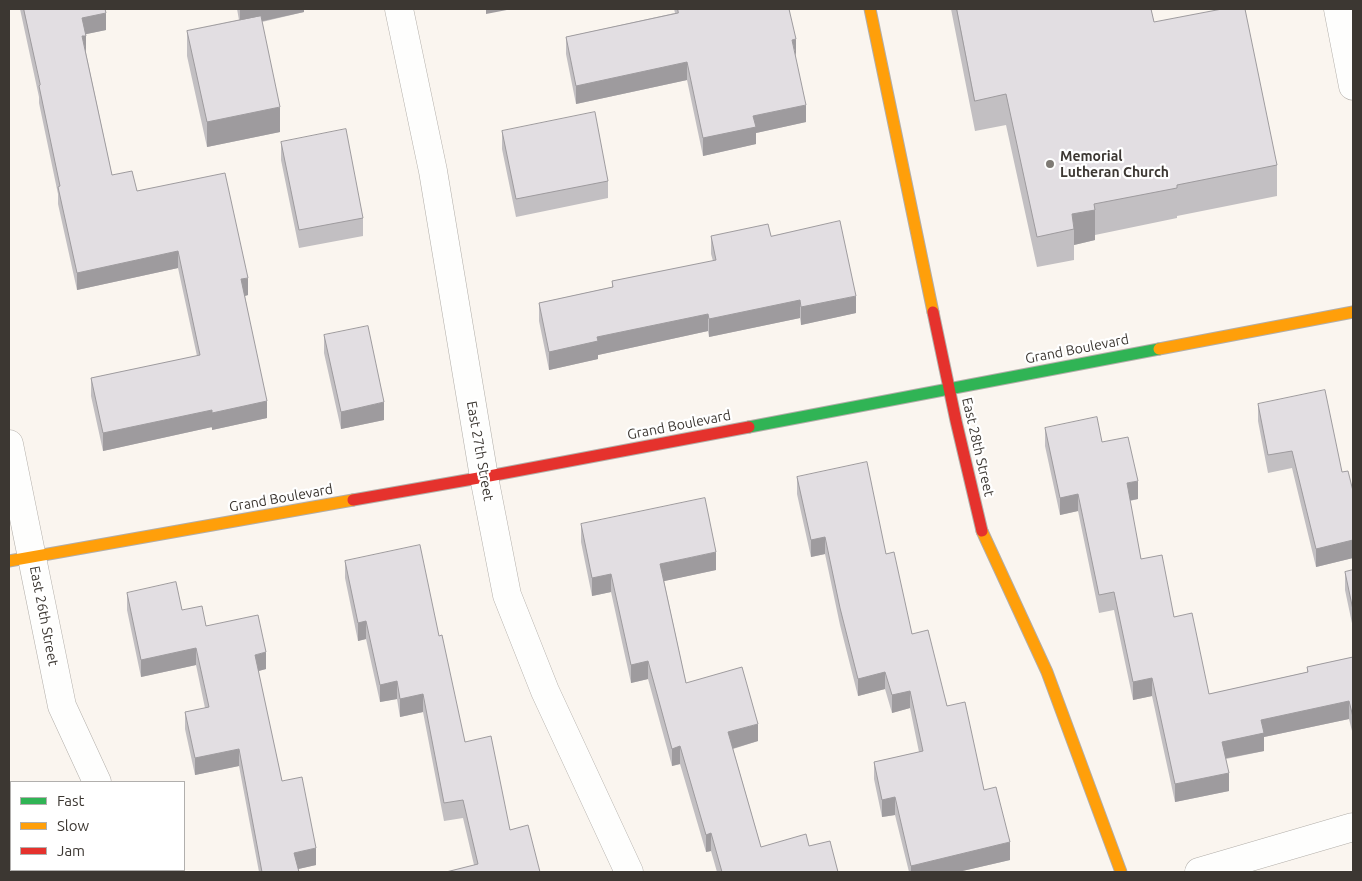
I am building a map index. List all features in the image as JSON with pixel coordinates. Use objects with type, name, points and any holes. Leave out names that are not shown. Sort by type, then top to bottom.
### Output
[{"type":"main road","name":"East 28th Street","points":[[870,9],[949,389],[980,527],[1047,672],[1121,872]]},
{"type":"main road","name":"Grand Boulevard","points":[[20,559],[484,477],[1353,312]]},
{"type":"street","name":"East 27th Street","points":[[399,9],[433,171],[484,477],[507,595],[545,691],[629,872]]},
{"type":"street","points":[[1338,9],[1353,86]]},
{"type":"street","name":"East 26th Street","points":[[9,444],[20,559],[62,706],[97,781]]},
{"type":"street","points":[[1199,872],[1353,827]]},
{"type":"building","points":[[24,9],[105,9],[106,13],[82,18],[86,36],[82,36],[112,175],[132,171],[137,191],[225,173],[248,278],[241,279],[267,401],[212,413],[212,410],[103,433],[91,378],[200,355],[178,251],[77,273],[58,187],[60,186]]},
{"type":"building","points":[[678,9],[789,9],[796,39],[792,40],[806,105],[753,116],[756,127],[703,138],[687,62],[576,86],[566,37],[678,13]]},
{"type":"building","points":[[957,9],[1151,9],[1154,22],[1222,9],[1245,9],[1277,165],[1177,185],[1177,188],[1094,204],[1095,210],[1072,214],[1074,229],[1037,237],[1006,94],[975,101]]},
{"type":"building","points":[[261,16],[280,107],[207,122],[187,31]]},
{"type":"building","points":[[595,112],[608,181],[516,199],[502,131]]},
{"type":"building","points":[[346,129],[363,218],[299,230],[281,142]]},
{"type":"building","points":[[840,221],[856,296],[801,307],[800,300],[709,319],[708,314],[597,337],[598,341],[549,352],[539,303],[613,287],[612,281],[716,260],[711,236],[768,224],[771,236]]},
{"type":"building","points":[[368,326],[384,402],[341,412],[324,335]]},
{"type":"building","points":[[1325,390],[1342,472],[1348,471],[1353,491],[1353,540],[1316,549],[1292,451],[1268,455],[1258,404]]},
{"type":"building","points":[[1097,417],[1102,442],[1128,437],[1138,481],[1127,483],[1141,559],[1162,555],[1174,617],[1192,613],[1209,694],[1308,672],[1307,667],[1353,657],[1353,717],[1349,701],[1261,720],[1264,733],[1222,742],[1229,773],[1175,784],[1152,678],[1133,682],[1114,592],[1099,595],[1078,494],[1060,498],[1045,428]]},
{"type":"building","points":[[867,462],[886,554],[894,552],[912,634],[928,630],[947,706],[965,702],[984,790],[996,787],[1010,842],[911,866],[895,797],[882,800],[874,762],[923,751],[910,691],[892,695],[885,672],[858,679],[825,537],[811,540],[797,477]]},
{"type":"building","points":[[705,498],[716,552],[660,564],[686,683],[742,667],[758,724],[728,732],[761,847],[806,834],[809,846],[830,841],[838,872],[722,872],[711,833],[706,835],[680,746],[672,749],[648,661],[631,665],[611,574],[592,578],[581,524]]},
{"type":"building","points":[[420,545],[439,636],[442,635],[465,742],[491,736],[510,830],[528,825],[540,872],[446,872],[478,864],[463,800],[444,803],[423,694],[400,699],[397,681],[380,685],[366,621],[358,623],[345,561]]},
{"type":"building","points":[[1353,570],[1353,610],[1345,572]]},
{"type":"building","points":[[176,582],[182,610],[202,606],[206,626],[258,615],[266,652],[255,655],[282,781],[302,777],[316,848],[294,853],[299,872],[262,872],[239,749],[195,758],[185,712],[209,707],[196,648],[141,660],[127,593]]},
{"type":"building","points":[[10,793],[10,871],[39,872],[9,872]]},
{"type":"traffic: fast","points":[[749,427],[1159,349]]},
{"type":"traffic: slow","points":[[870,9],[933,312]]},
{"type":"traffic: slow","points":[[1159,349],[1353,312]]},
{"type":"traffic: slow","points":[[9,561],[353,500]]},
{"type":"traffic: slow","points":[[982,531],[1047,672],[1121,872]]},
{"type":"traffic: jam","points":[[933,312],[982,531]]},
{"type":"traffic: jam","points":[[353,500],[749,427]]},
{"type":"place","name":"Memorial Lutheran Church","points":[[1050,164]]}]
